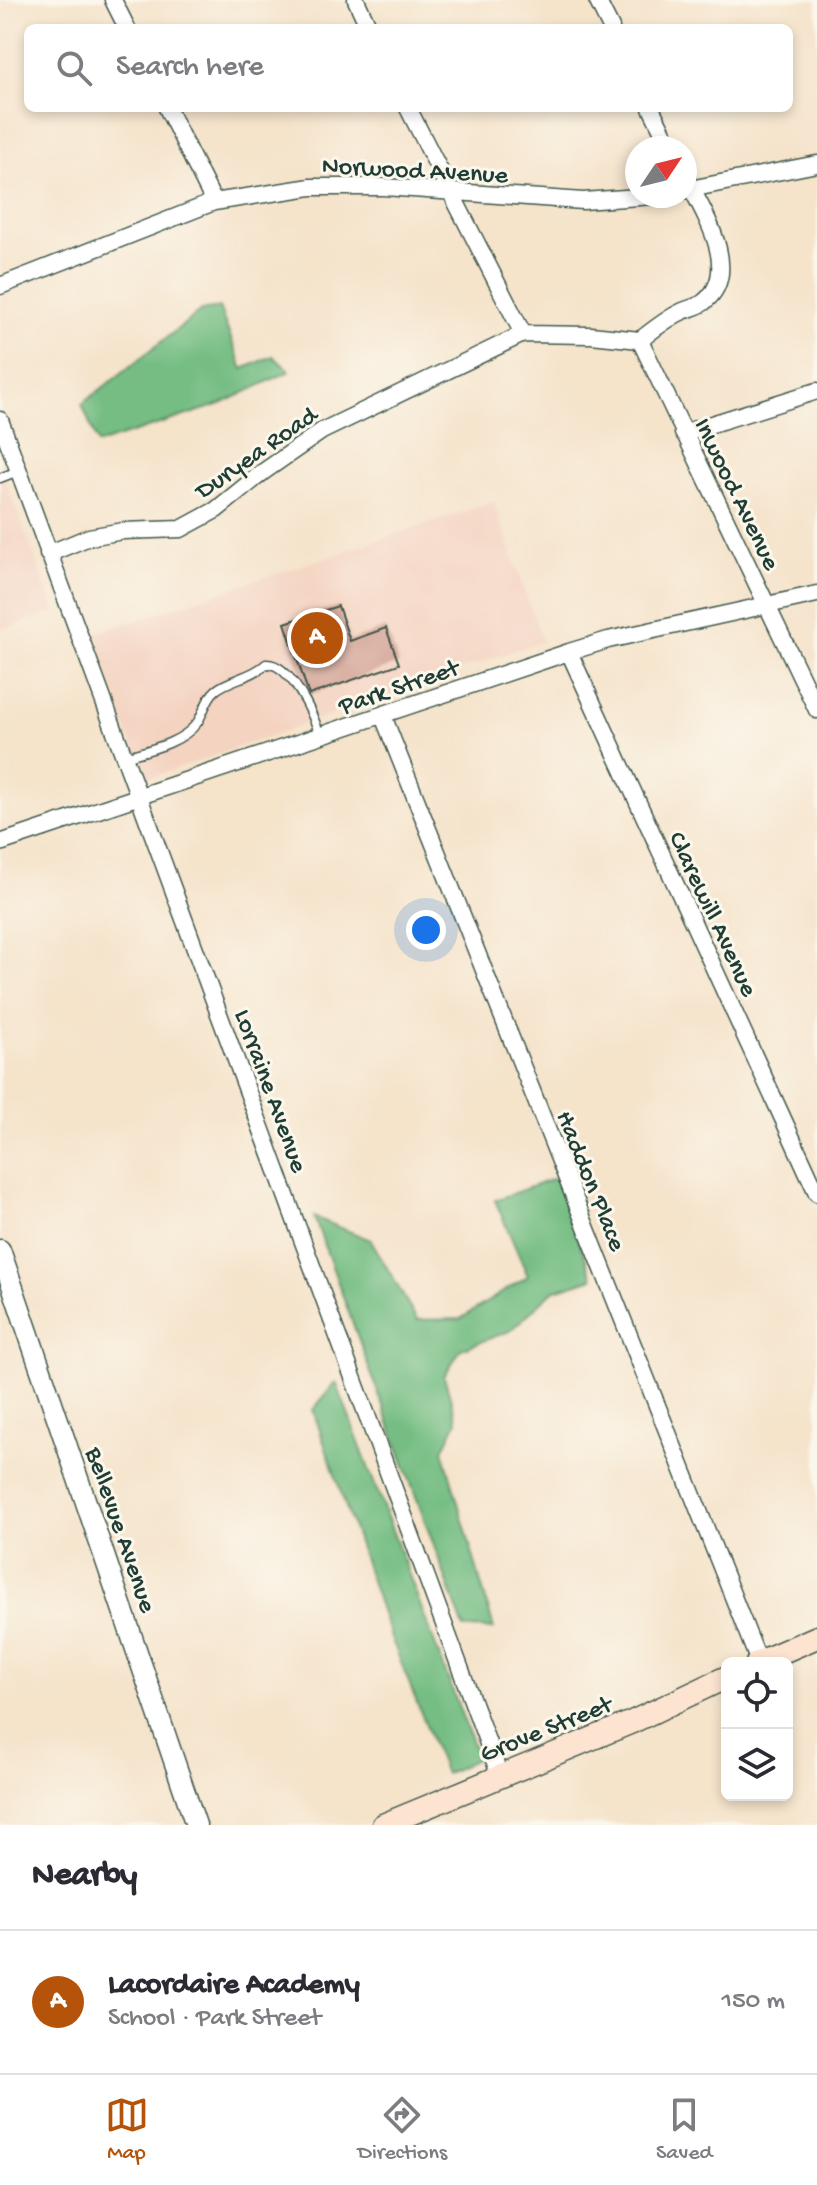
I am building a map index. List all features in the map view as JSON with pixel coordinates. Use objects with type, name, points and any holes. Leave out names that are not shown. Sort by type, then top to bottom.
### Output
[{"type":"main road","points":[[772,1657],[817,1637]]},
{"type":"main road","name":"Grove Street","points":[[383,1825],[632,1722],[721,1680]]},
{"type":"street","points":[[113,0],[125,24]]},
{"type":"street","points":[[356,0],[367,24]]},
{"type":"street","points":[[597,0],[609,24]]},
{"type":"street","points":[[169,112],[214,202]]},
{"type":"street","points":[[410,112],[523,334],[640,340],[679,312],[701,305],[717,291],[721,273],[720,252],[697,205]]},
{"type":"street","points":[[653,112],[665,136]]},
{"type":"street","points":[[697,183],[817,164]]},
{"type":"street","name":"Norwood Avenue","points":[[0,286],[214,202],[311,187],[384,187],[583,201],[625,198]]},
{"type":"street","name":"Duryea Road","points":[[48,554],[89,537],[123,531],[181,529],[216,510],[322,431],[523,334]]},
{"type":"street","name":"Inwood Avenue","points":[[640,340],[817,710]]},
{"type":"street","points":[[683,433],[817,391]]},
{"type":"street","name":"Lorraine Avenue","points":[[0,420],[500,1776]]},
{"type":"street","name":"Park Street","points":[[0,843],[608,640],[817,594]]},
{"type":"street","name":"Clarewill Avenue","points":[[569,652],[817,1193]]},
{"type":"street","name":"Haddon Place","points":[[383,716],[756,1657]]},
{"type":"street","name":"Bellevue Avenue","points":[[0,1250],[196,1825]]},
{"type":"lane","points":[[0,478],[18,471]]},
{"type":"lane","points":[[124,757],[158,747],[186,734],[198,722],[216,690],[256,673],[266,664],[274,663],[311,708],[320,736]]},
{"type":"shaded area","points":[[0,465],[55,612],[0,630]]},
{"type":"shaded area","points":[[494,502],[542,641],[144,780],[93,634]]},
{"type":"green space","points":[[219,308],[243,369],[273,356],[290,371],[221,404],[98,444],[82,404],[201,311]]},
{"type":"green space","points":[[555,1178],[593,1278],[553,1291],[510,1331],[461,1349],[444,1376],[457,1421],[443,1450],[494,1629],[464,1628],[314,1217],[371,1240],[417,1320],[460,1319],[528,1276],[495,1200]]},
{"type":"green space","points":[[336,1382],[478,1758],[445,1774],[385,1622],[313,1410]]},
{"type":"building","points":[[338,606],[350,641],[386,628],[399,664],[309,695],[285,623]]},
{"type":"place","name":"Lacordaire Academy","points":[[317,638]]}]
